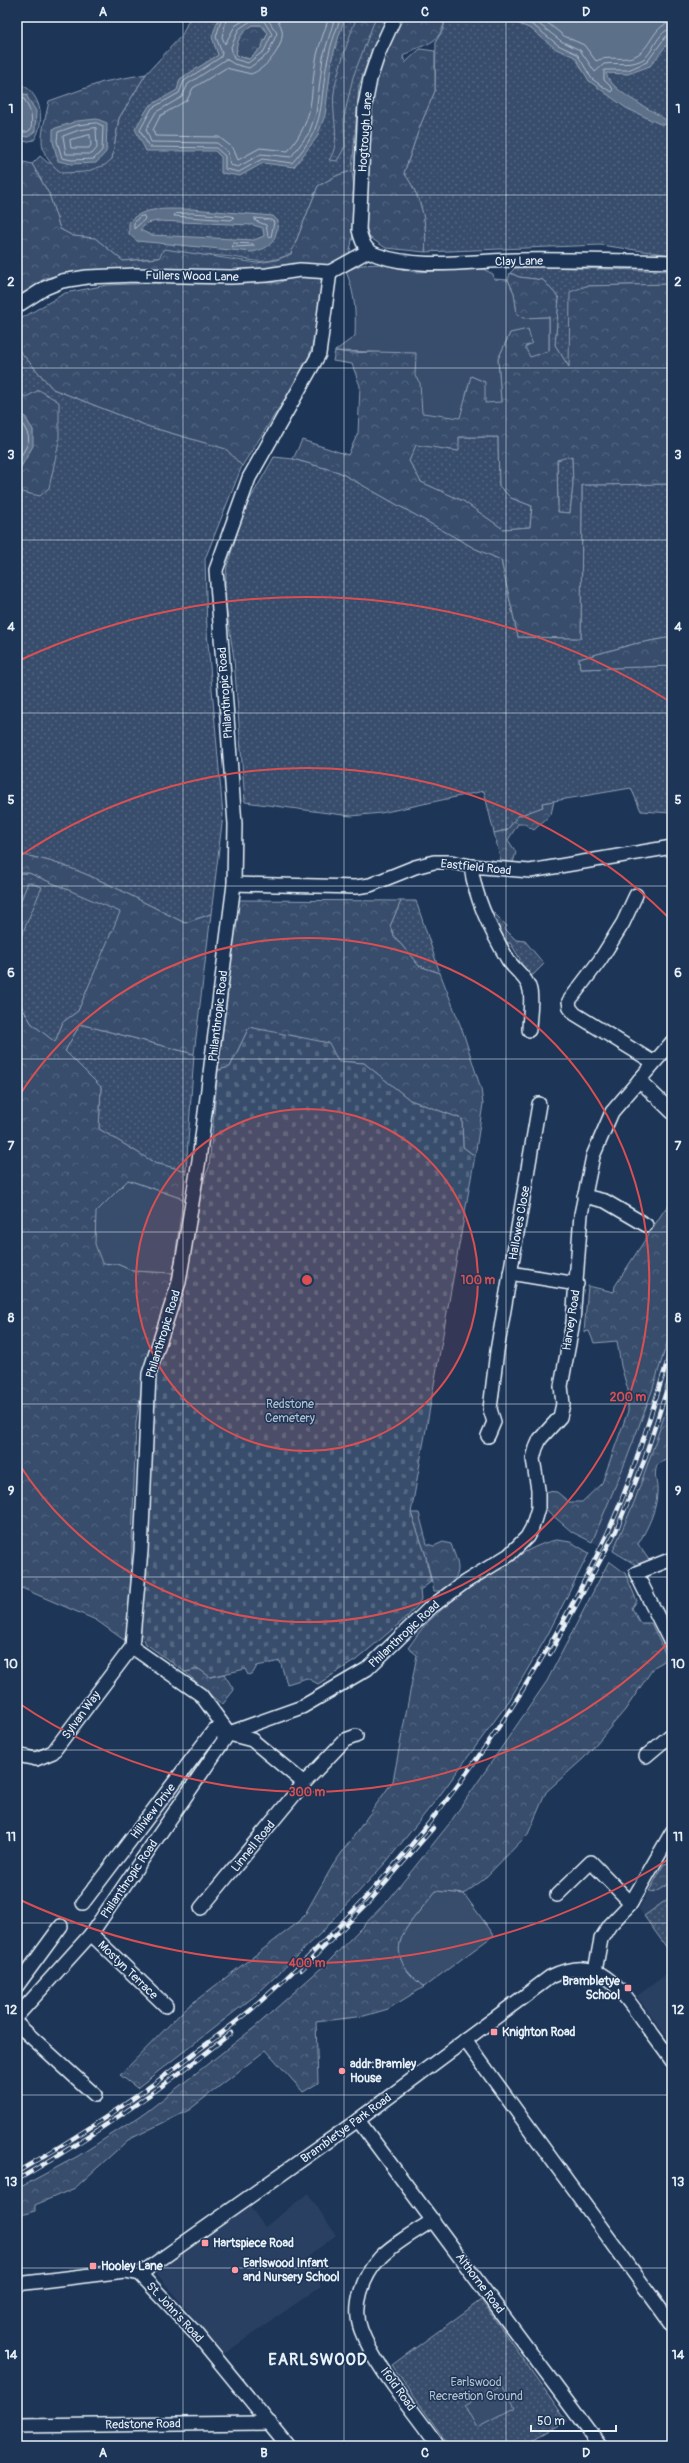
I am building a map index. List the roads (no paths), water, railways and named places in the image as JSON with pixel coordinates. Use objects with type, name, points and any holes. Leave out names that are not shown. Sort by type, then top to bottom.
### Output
[{"type":"street","name":"Hogtrough Lane","points":[[368,251],[362,242],[359,230],[365,105],[370,79],[379,52],[395,17]]},
{"type":"street","name":"Clay Lane","points":[[368,251],[390,258],[418,262],[564,260],[672,262]]},
{"type":"street","points":[[330,272],[368,251]]},
{"type":"street","name":"Fullers Wood Lane","points":[[17,306],[45,288],[62,281],[87,277],[179,275],[231,277],[267,275],[300,270],[330,272]]},
{"type":"street","name":"Philanthropic Road","points":[[132,1647],[141,1551],[149,1374],[179,1282],[199,1160],[234,884],[235,824],[216,570],[249,478],[319,354],[330,272]]},
{"type":"street","name":"Eastfield Road","points":[[234,884],[356,887],[370,885],[415,867],[434,862],[451,862],[515,871],[547,870],[672,847]]},
{"type":"street","points":[[471,866],[473,882],[495,935],[509,962],[529,987],[529,1030]]},
{"type":"street","points":[[636,895],[623,923],[600,960],[569,1001],[570,1008],[575,1014],[653,1062]]},
{"type":"street","name":"Harvey Road","points":[[509,1555],[527,1537],[532,1528],[538,1508],[538,1489],[533,1460],[540,1439],[560,1417],[563,1404],[561,1386],[563,1368],[574,1322],[584,1196],[593,1156],[612,1112],[653,1062],[672,1042]]},
{"type":"street","points":[[639,1080],[672,1112]]},
{"type":"street","name":"Hallowes Close","points":[[488,1436],[494,1422],[490,1408],[492,1387],[539,1104]]},
{"type":"street","points":[[584,1196],[605,1201],[646,1225]]},
{"type":"street","points":[[510,1273],[577,1284]]},
{"type":"street","name":"Philanthropic Road","points":[[17,2016],[91,1934],[229,1733],[302,1707],[367,1669],[431,1606],[465,1582],[509,1555]]},
{"type":"street","points":[[672,1559],[636,1574],[672,1645]]},
{"type":"street","points":[[132,1647],[201,1695],[229,1733],[252,1740],[304,1783]]},
{"type":"street","name":"Sylvan Way","points":[[17,1755],[36,1759],[53,1752],[132,1647]]},
{"type":"street","name":"Hillview Drive","points":[[83,1903],[214,1730],[229,1733]]},
{"type":"street","points":[[646,1756],[672,1734]]},
{"type":"street","name":"Linnell Road","points":[[202,1908],[304,1783],[345,1740],[356,1736]]},
{"type":"street","points":[[595,1971],[601,1939],[610,1925],[631,1903],[672,1832]]},
{"type":"street","points":[[557,1895],[591,1862],[631,1903]]},
{"type":"street","points":[[17,1986],[61,1926]]},
{"type":"street","name":"Mostyn Terrace","points":[[91,1934],[166,2006]]},
{"type":"street","name":"Brambletye Park Road","points":[[140,2274],[358,2120],[550,1977],[562,1971],[576,1969],[595,1971],[611,1980],[672,2061]]},
{"type":"street","points":[[17,2024],[95,2095]]},
{"type":"street","points":[[465,2040],[672,2324]]},
{"type":"street","name":"Althorne Road","points":[[358,2120],[600,2446]]},
{"type":"street","name":"Ifold Road","points":[[433,2220],[379,2258],[367,2275],[358,2300],[360,2328],[373,2355],[438,2446]]},
{"type":"street","name":"St. John's Road","points":[[17,2284],[125,2271],[140,2274],[197,2335],[288,2446]]},
{"type":"street","name":"Redstone Road","points":[[17,2426],[270,2423]]},
{"type":"water","points":[[219,17],[345,17],[332,58],[325,115],[317,137],[294,167],[263,163],[240,176],[221,173],[221,157],[215,151],[146,151],[135,129],[149,106],[177,90],[180,79],[218,55],[212,37]],"holes":[[[253,25],[261,25],[268,33],[261,48],[249,59],[237,56],[237,46],[242,34]]]},
{"type":"water","points":[[503,17],[672,17],[672,32],[669,42],[650,66],[628,74],[606,73],[610,81],[625,95],[665,119],[672,125],[660,124],[626,108],[589,81],[575,57],[556,49],[531,29]]},
{"type":"water","points":[[17,93],[26,95],[36,111],[35,131],[28,137],[17,135]]},
{"type":"water","points":[[97,119],[107,123],[106,152],[96,163],[71,164],[58,161],[53,142],[53,129],[77,121]]},
{"type":"water","points":[[167,209],[192,209],[273,216],[278,221],[276,234],[268,246],[252,252],[137,241],[129,234],[129,222],[142,213]],"holes":[[[158,221],[253,225],[263,228],[264,236],[254,240],[151,235],[140,230],[147,223]]]},
{"type":"water","points":[[17,404],[33,430],[33,446],[17,474]]},
{"type":"railway","points":[[17,2172],[87,2130],[132,2100],[233,2025],[308,1957],[360,1904],[409,1848],[455,1789],[498,1728],[538,1664],[575,1599],[608,1532],[627,1487],[672,1347]]},
{"type":"railway","points":[[550,1654],[616,1531],[644,1461],[672,1373]]},
{"type":"railway","points":[[301,1970],[368,1903],[433,1828]]},
{"type":"railway","points":[[17,2180],[127,2111],[180,2073],[231,2033]]},
{"type":"place","name":"Brambletye School","points":[[628,1988]]},
{"type":"place","name":"Knighton Road","points":[[494,2032]]},
{"type":"place","name":"addr:Bramley House","points":[[342,2071]]},
{"type":"place","name":"Hartspiece Road","points":[[205,2243]]},
{"type":"place","name":"Hooley Lane","points":[[93,2266]]},
{"type":"place","name":"Earlswood Infant and Nursery School","points":[[235,2270]]},
{"type":"district","name":"EARLSWOOD","points":[[318,2359]]},
{"type":"park label","name":"Redstone Cemetery","points":[[290,1411]]},
{"type":"park label","name":"Earlswood Recreation Ground","points":[[476,2389]]}]
